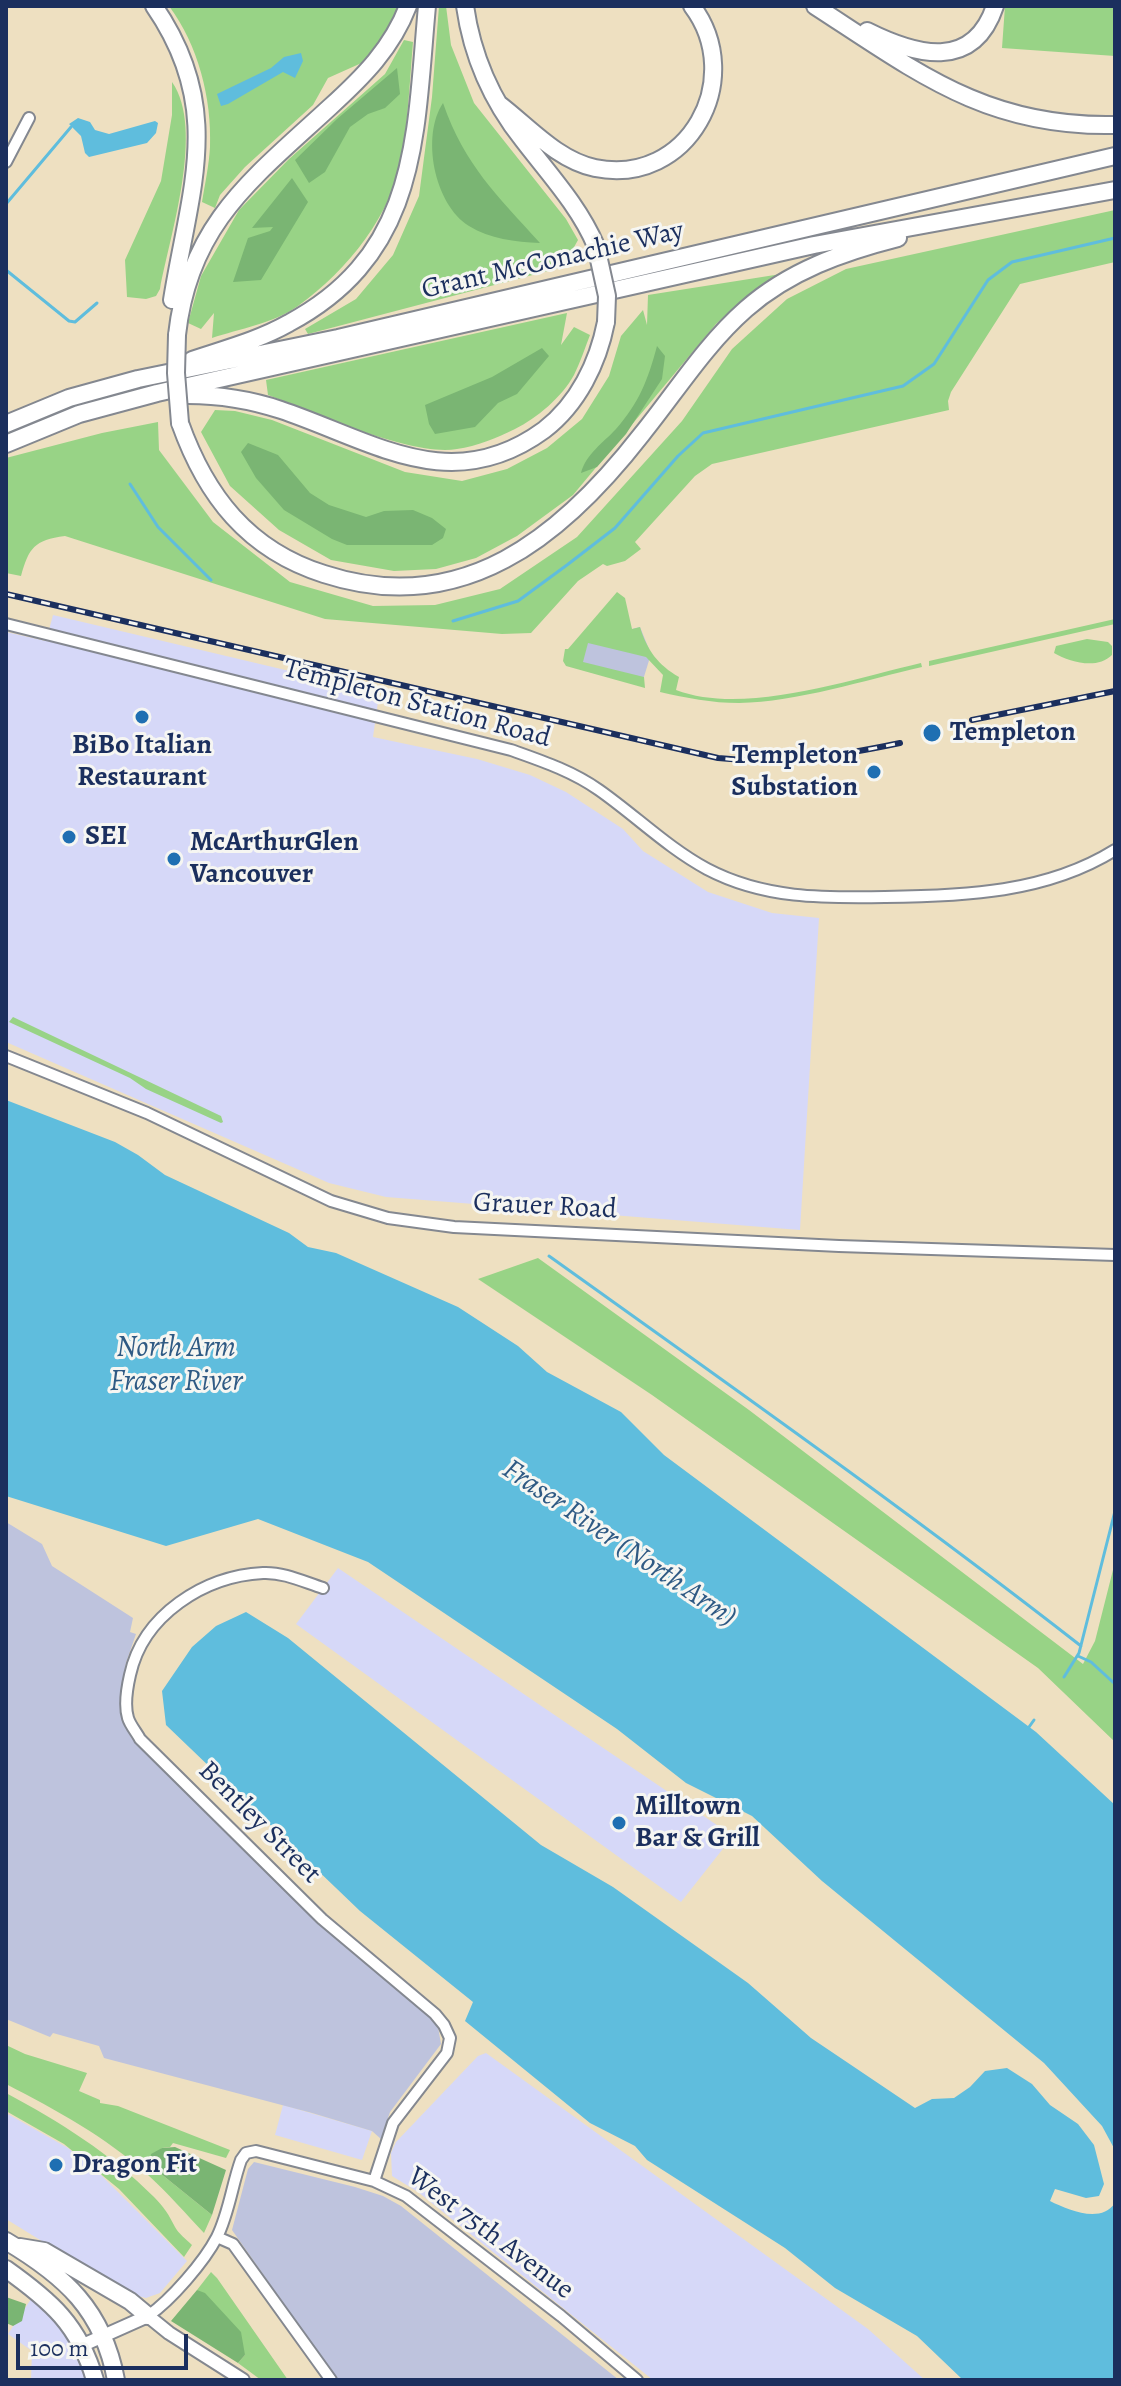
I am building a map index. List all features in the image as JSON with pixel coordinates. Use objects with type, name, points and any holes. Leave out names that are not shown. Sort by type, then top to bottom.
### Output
[{"type":"main road","points":[[154,6],[183,57],[191,81],[198,127],[194,180],[172,336],[169,389],[194,459],[217,500],[252,534],[290,560],[334,577],[379,586],[412,587],[461,578],[519,554],[572,513],[632,447],[715,340],[763,295],[808,268],[847,252],[980,216]]},
{"type":"main road","points":[[172,336],[191,269],[217,220],[255,176],[370,69],[396,32],[408,6]]},
{"type":"main road","points":[[138,379],[257,338],[291,322],[331,296],[371,254],[394,215],[412,158],[427,6]]},
{"type":"main road","points":[[130,399],[182,395],[234,398],[281,410],[394,454],[436,463],[468,462],[512,449],[560,416],[578,394],[603,339],[607,296],[596,246],[579,212],[521,138],[499,104],[475,54],[465,6]]},
{"type":"main road","points":[[499,104],[550,146],[579,163],[596,168],[629,169],[661,158],[674,150],[695,128],[704,115],[713,87],[715,72],[711,42],[692,6]]},
{"type":"main road","points":[[817,6],[894,43],[932,54],[958,49],[977,37],[995,6]]},
{"type":"main road","points":[[817,6],[911,69],[972,100],[1033,119],[1080,125],[1115,125]]},
{"type":"main road","name":"Grant McConachie Way","points":[[6,424],[69,398],[138,379],[338,338],[1115,156]]},
{"type":"main road","name":"Grant McConachie Way","points":[[6,444],[73,416],[130,399],[814,245],[1115,190]]},
{"type":"main road","points":[[10,2244],[44,2251],[130,2301],[148,2316]]},
{"type":"main road","points":[[10,2244],[48,2268],[77,2293],[104,2336],[116,2380]]},
{"type":"main road","points":[[6,2269],[57,2310],[83,2345],[95,2380]]},
{"type":"street","points":[[6,162],[29,118]]},
{"type":"street","name":"Templeton Station Road","points":[[6,624],[511,750],[561,768],[598,789],[667,843],[708,869],[752,887],[784,895],[817,898],[992,892],[1051,879],[1115,850]]},
{"type":"street","name":"Grauer Road","points":[[6,1056],[147,1113],[331,1201],[388,1218],[485,1228],[870,1248],[1115,1255]]},
{"type":"street","name":"Bentley Street","points":[[323,1588],[287,1576],[264,1573],[200,1588],[158,1621],[133,1660],[126,1691],[128,1717],[140,1739],[322,1919],[435,2014],[444,2025],[450,2038],[447,2053],[393,2123],[374,2181]]},
{"type":"street","name":"West 75th Avenue","points":[[217,2237],[241,2160],[249,2152],[263,2152],[374,2181],[406,2196],[561,2316],[637,2380]]},
{"type":"street","points":[[83,2345],[159,2308],[217,2237],[233,2244],[331,2380]]},
{"type":"street","points":[[148,2316],[243,2380]]},
{"type":"shaded area","points":[[53,615],[374,691],[378,702],[373,737],[477,759],[530,775],[566,792],[623,829],[643,851],[708,892],[772,913],[819,918],[800,1230],[386,1197],[329,1183],[6,1042],[6,632],[46,641]]},
{"type":"shaded area","points":[[599,627],[621,632],[640,627],[651,654],[643,680],[569,662]]},
{"type":"shaded area","points":[[6,1522],[42,1544],[52,1566],[133,1618],[130,1632],[136,1634],[126,1663],[121,1715],[132,1739],[325,1929],[426,2012],[438,2027],[441,2044],[390,2112],[381,2139],[372,2131],[312,2113],[104,2058],[99,2046],[53,2033],[50,2037],[6,2019]]},
{"type":"shaded area","points":[[338,1568],[733,1836],[681,1902],[296,1624]]},
{"type":"shaded area","points":[[486,2053],[868,2329],[925,2380],[653,2380],[418,2192],[392,2176],[391,2153],[396,2142],[478,2056]]},
{"type":"shaded area","points":[[283,2105],[372,2131],[362,2160],[275,2135]]},
{"type":"shaded area","points":[[6,2113],[68,2148],[96,2170],[187,2261],[160,2293],[146,2298],[126,2293],[6,2219]]},
{"type":"shaded area","points":[[254,2162],[355,2187],[401,2206],[619,2380],[337,2380],[232,2230],[248,2169]]},
{"type":"shaded area","points":[[31,2299],[69,2340],[86,2380],[31,2380],[32,2351],[8,2334]]},
{"type":"green space","points":[[169,6],[399,6],[395,18],[366,61],[328,78],[313,105],[245,167],[220,195],[215,208],[202,202],[210,147],[206,91],[188,38]]},
{"type":"green space","points":[[439,6],[446,6],[451,45],[474,103],[566,219],[578,240],[563,267],[308,334],[305,329],[356,299],[393,255],[419,196],[432,97]]},
{"type":"green space","points":[[1005,6],[1115,6],[1115,56],[1002,48]]},
{"type":"green space","points":[[404,40],[413,42],[403,152],[389,197],[366,239],[316,292],[278,317],[212,338],[214,313],[201,329],[188,323],[201,276],[239,210],[289,159],[385,74]]},
{"type":"green space","points":[[397,68],[400,94],[385,108],[368,114],[350,127],[325,172],[309,183],[295,160]]},
{"type":"green space","points":[[172,82],[181,102],[185,127],[185,154],[177,212],[156,296],[146,299],[127,297],[125,260],[161,181],[172,115]]},
{"type":"green space","points":[[443,103],[472,162],[540,243],[485,234],[457,216],[447,202],[432,151],[436,117]]},
{"type":"green space","points":[[292,178],[308,202],[261,280],[233,282],[248,238],[270,231],[273,227],[252,228]]},
{"type":"green space","points":[[1115,210],[1115,262],[1020,284],[951,392],[949,410],[712,464],[695,476],[635,542],[641,549],[625,561],[607,566],[603,564],[578,581],[531,633],[502,634],[325,619],[65,536],[46,540],[34,547],[21,576],[6,573],[6,458],[158,422],[159,450],[213,522],[290,582],[373,606],[435,605],[500,589],[577,537],[682,421],[732,349],[787,299],[846,269]]},
{"type":"green space","points":[[781,274],[746,297],[716,324],[573,495],[517,536],[476,558],[436,569],[394,571],[331,560],[279,530],[230,486],[201,432],[215,410],[235,411],[272,420],[405,472],[462,481],[507,469],[547,448],[582,419],[609,376],[621,336],[643,310],[647,325],[648,295]]},
{"type":"green space","points":[[567,313],[561,345],[574,327],[590,335],[569,383],[556,399],[532,419],[501,436],[472,446],[438,450],[389,440],[268,395],[266,380]]},
{"type":"green space","points":[[657,346],[665,356],[662,379],[626,434],[597,467],[581,473],[591,454],[616,429],[637,400]]},
{"type":"green space","points":[[542,348],[549,356],[517,394],[498,403],[475,427],[435,434],[429,424],[425,405],[492,377]]},
{"type":"green space","points":[[248,443],[278,455],[310,493],[329,505],[366,517],[384,511],[413,510],[432,518],[446,529],[443,538],[432,545],[347,545],[332,539],[284,510],[256,478],[241,452]]},
{"type":"green space","points":[[617,592],[625,598],[632,629],[640,627],[654,656],[679,677],[676,690],[703,697],[765,697],[921,663],[922,667],[807,695],[739,703],[699,700],[660,692],[663,675],[646,657],[588,643],[583,662],[644,677],[645,688],[566,666],[563,661],[565,649]]},
{"type":"green space","points":[[1115,619],[1115,624],[929,666],[929,661]]},
{"type":"green space","points":[[1087,639],[1108,642],[1112,646],[1112,655],[1106,660],[1091,663],[1075,662],[1054,653],[1056,646]]},
{"type":"green space","points":[[13,1017],[221,1116],[223,1122],[146,1089],[130,1078],[9,1022]]},
{"type":"green space","points":[[538,1258],[749,1410],[1083,1664],[1095,1641],[1115,1562],[1115,1742],[1038,1668],[652,1395],[478,1279]]},
{"type":"green space","points":[[6,2045],[87,2073],[79,2091],[100,2100],[100,2103],[118,2106],[230,2150],[226,2158],[173,2143],[170,2147],[162,2148],[150,2165],[212,2215],[204,2233],[155,2182],[115,2148],[62,2114],[6,2084]]},
{"type":"green space","points":[[6,2093],[84,2139],[137,2181],[161,2204],[176,2229],[192,2245],[184,2257],[119,2189],[64,2144],[6,2111]]},
{"type":"green space","points":[[175,2147],[226,2170],[212,2215],[150,2165],[151,2154],[162,2148]]},
{"type":"green space","points":[[211,2272],[288,2380],[261,2380],[238,2363],[245,2355],[197,2290]]},
{"type":"green space","points":[[197,2290],[205,2293],[241,2332],[245,2355],[238,2363],[171,2321]]},
{"type":"green space","points":[[6,2297],[26,2304],[22,2321],[13,2326],[6,2323]]},
{"type":"water","points":[[301,53],[303,61],[295,78],[283,72],[221,106],[217,94],[271,68],[284,57]]},
{"type":"water","points":[[78,118],[90,122],[95,130],[109,134],[155,121],[158,123],[156,133],[147,143],[89,157],[81,136],[69,124]]},
{"type":"water","name":"North Arm Fraser River","points":[[6,1100],[115,1142],[165,1175],[289,1233],[308,1247],[336,1253],[458,1307],[518,1346],[547,1372],[621,1412],[664,1455],[1036,1732],[1115,1805],[1115,2150],[1102,2126],[1044,2063],[822,1881],[752,1816],[686,1783],[617,1729],[368,1562],[258,1519],[166,1546],[6,1496]]},
{"type":"water","points":[[246,1612],[288,1638],[541,1845],[613,1887],[748,1983],[811,2038],[915,2108],[932,2099],[954,2098],[985,2071],[1007,2068],[1032,2084],[1050,2105],[1078,2124],[1094,2145],[1104,2184],[1099,2196],[1086,2198],[1055,2189],[1050,2201],[1093,2214],[1109,2209],[1115,2203],[1115,2380],[963,2380],[917,2336],[835,2288],[785,2248],[647,2160],[635,2146],[590,2123],[465,2021],[473,2002],[360,1911],[166,1725],[162,1691],[192,1647],[216,1626]]},
{"type":"waterway","points":[[6,204],[71,127]]},
{"type":"waterway","points":[[453,621],[518,601],[567,565],[615,528],[678,456],[703,433],[903,386],[934,364],[988,280],[1012,262],[1115,238]]},
{"type":"waterway","points":[[6,270],[69,321],[75,322],[97,303]]},
{"type":"waterway","points":[[130,484],[158,527],[211,580]]},
{"type":"waterway","points":[[549,1256],[884,1497],[1081,1646]]},
{"type":"waterway","points":[[1064,1677],[1079,1653],[1115,1511]]},
{"type":"waterway","points":[[1078,1656],[1091,1662],[1115,1684]]},
{"type":"waterway","points":[[1029,1727],[1034,1720]]},
{"type":"railway","points":[[6,594],[718,758],[809,758],[900,743]]},
{"type":"railway","points":[[972,720],[1115,691]]},
{"type":"place","name":"BiBo Italian Restaurant","points":[[142,717]]},
{"type":"place","name":"Templeton","points":[[932,733]]},
{"type":"place","name":"Templeton Substation","points":[[874,772]]},
{"type":"place","name":"SEI","points":[[69,837]]},
{"type":"place","name":"McArthurGlen Vancouver","points":[[174,859]]},
{"type":"place","name":"Milltown Bar & Grill","points":[[619,1823]]},
{"type":"place","name":"Dragon Fit","points":[[56,2165]]},
{"type":"water label","name":"Fraser River (North Arm)","points":[[619,1544]]}]
